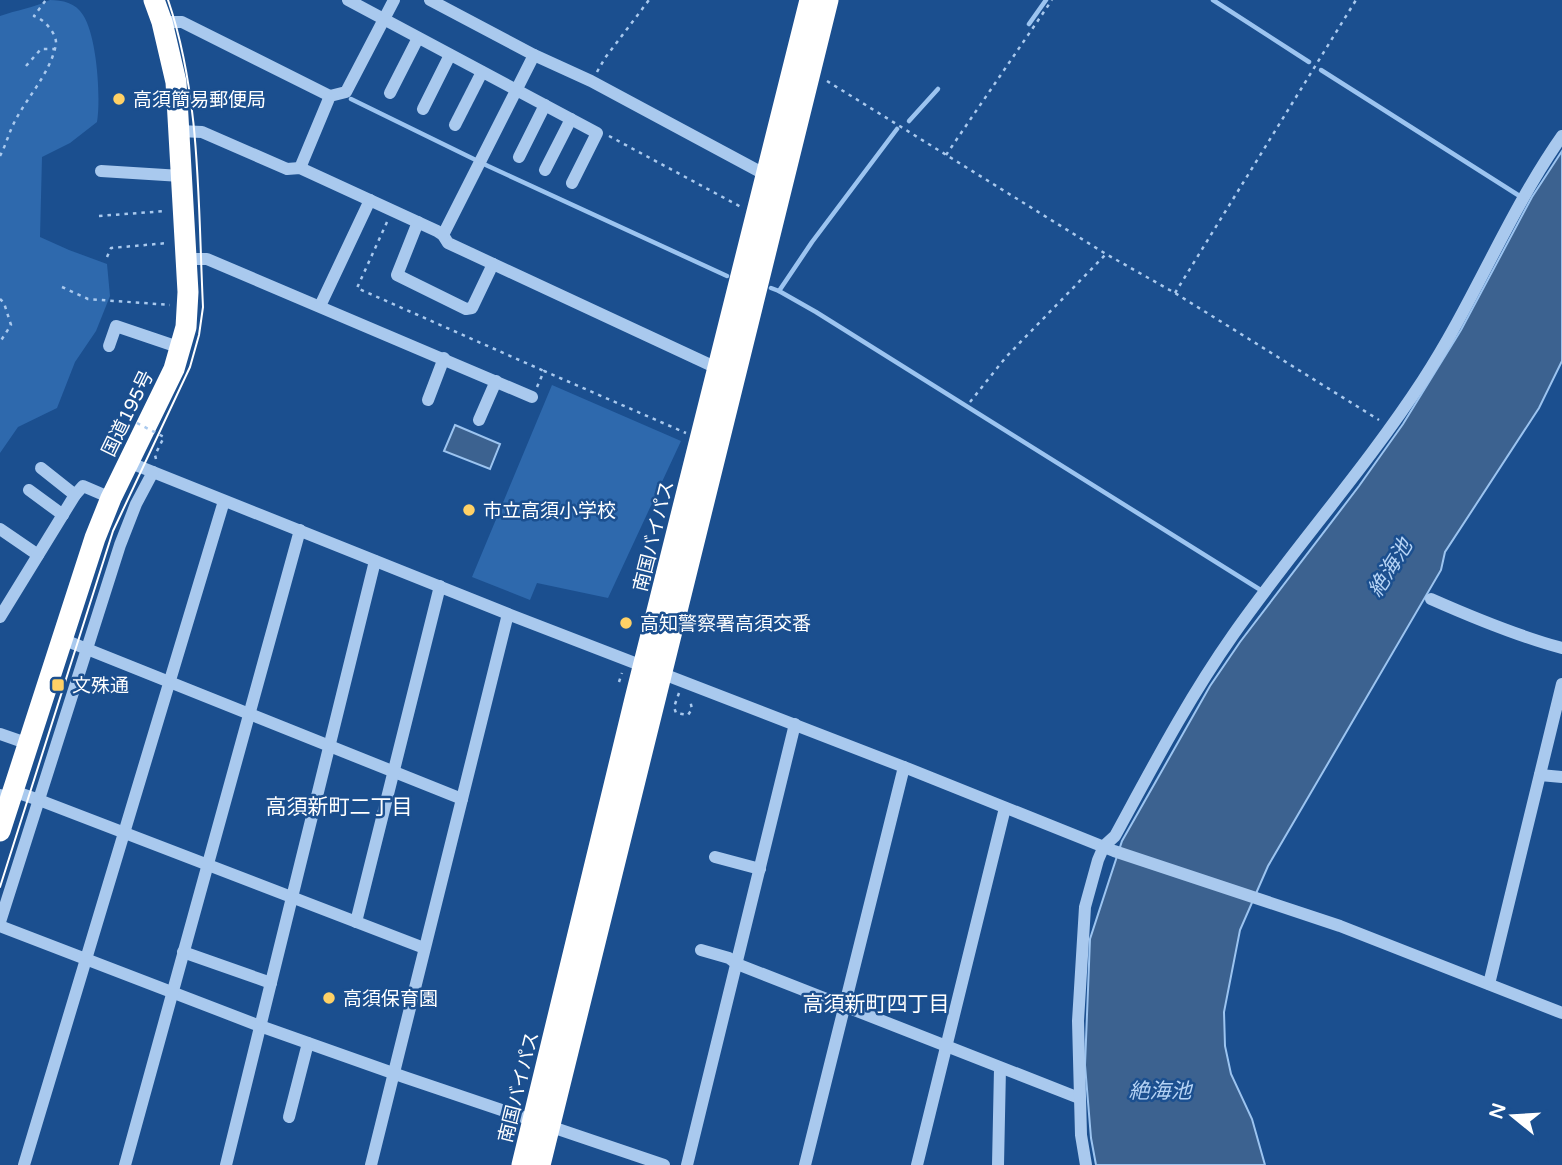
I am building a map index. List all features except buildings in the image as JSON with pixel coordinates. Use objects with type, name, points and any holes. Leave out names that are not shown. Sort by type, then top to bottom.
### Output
[{"type":"highway","name":"国道195号","points":[[0,831],[6,793],[29,744],[111,498],[174,369],[181,348],[187,306],[186,250],[176,82],[154,0]]},
{"type":"highway","name":"南国バイパス","points":[[540,1165],[542,1123],[643,669],[810,0]]},
{"type":"highway","name":"南国バイパス","points":[[643,669],[810,75],[828,0]]},
{"type":"highway","name":"南国バイパス","points":[[522,1165],[542,1123]]},
{"type":"street","points":[[348,0],[597,133],[572,183]]},
{"type":"street","points":[[162,22],[182,22],[330,96],[346,92],[394,0]]},
{"type":"street","points":[[430,0],[534,55],[591,81],[768,176]]},
{"type":"street","points":[[390,93],[418,38]]},
{"type":"street","points":[[423,109],[450,55]]},
{"type":"street","points":[[443,235],[534,55]]},
{"type":"street","points":[[455,125],[482,72]]},
{"type":"street","points":[[300,168],[330,96]]},
{"type":"street","points":[[519,157],[545,105]]},
{"type":"street","points":[[545,170],[571,119]]},
{"type":"street","points":[[179,131],[202,132],[287,169],[300,168],[418,222],[443,235],[448,243],[719,369]]},
{"type":"street","points":[[1086,1165],[1081,1135],[1078,1021],[1085,907],[1115,836],[1192,695],[1212,665],[1391,428],[1443,348],[1516,211],[1562,136]]},
{"type":"street","points":[[101,171],[181,176]]},
{"type":"street","points":[[320,306],[370,200]]},
{"type":"street","points":[[418,222],[397,275],[466,309],[472,308],[493,264]]},
{"type":"street","points":[[186,250],[532,397]]},
{"type":"street","points":[[109,346],[116,326],[181,348]]},
{"type":"street","points":[[428,400],[444,358]]},
{"type":"street","points":[[479,420],[496,382]]},
{"type":"street","points":[[128,462],[643,669],[904,766],[1109,849],[1340,926],[1562,1013]]},
{"type":"street","points":[[41,468],[75,495]]},
{"type":"street","points":[[153,472],[136,504],[120,545],[0,924],[86,960],[260,1026],[664,1165]]},
{"type":"street","points":[[0,617],[83,486],[111,498]]},
{"type":"street","points":[[29,490],[63,516]]},
{"type":"street","points":[[24,1165],[224,501]]},
{"type":"street","points":[[0,529],[38,555]]},
{"type":"street","points":[[125,1165],[300,530]]},
{"type":"street","points":[[226,1165],[375,561]]},
{"type":"street","points":[[356,922],[440,586]]},
{"type":"street","points":[[1431,599],[1489,624],[1562,648]]},
{"type":"street","points":[[371,1165],[508,614]]},
{"type":"street","points":[[62,639],[462,799]]},
{"type":"street","points":[[1489,984],[1562,684]]},
{"type":"street","points":[[687,1165],[794,724]]},
{"type":"street","points":[[0,734],[29,744]]},
{"type":"street","points":[[805,1165],[904,766]]},
{"type":"street","points":[[1540,775],[1562,777]]},
{"type":"street","points":[[6,793],[39,800],[424,948]]},
{"type":"street","points":[[916,1165],[1005,808]]},
{"type":"street","points":[[715,857],[760,869]]},
{"type":"street","points":[[701,950],[729,958],[737,964],[1079,1098]]},
{"type":"street","points":[[183,952],[271,983]]},
{"type":"street","points":[[289,1117],[308,1043]]},
{"type":"street","points":[[998,1165],[1000,1069]]},
{"type":"path","points":[[0,156],[54,50],[55,36],[42,19],[34,15],[46,0]]},
{"type":"path","points":[[591,81],[649,0]]},
{"type":"path","points":[[946,155],[1052,0]]},
{"type":"path","points":[[1175,293],[1356,0]]},
{"type":"path","points":[[26,66],[41,49],[54,50]]},
{"type":"path","points":[[810,75],[820,77],[1391,428]]},
{"type":"path","points":[[597,133],[601,132],[748,210]]},
{"type":"path","points":[[99,216],[183,210]]},
{"type":"path","points":[[107,257],[111,248],[186,250]]},
{"type":"path","points":[[970,402],[1006,357],[1106,254]]},
{"type":"path","points":[[62,287],[88,299],[187,306]]},
{"type":"path","points":[[0,299],[4,303],[11,325],[0,342]]},
{"type":"path","points":[[532,397],[544,371],[692,436]]},
{"type":"path","points":[[137,423],[164,437],[155,457]]},
{"type":"path","points":[[620,682],[643,669]]},
{"type":"path","points":[[679,693],[674,710],[685,716],[692,709],[690,700]]},
{"type":"shaded area","points":[[50,0],[73,5],[88,25],[97,67],[98,111],[97,122],[70,143],[42,157],[40,237],[107,264],[110,296],[96,331],[75,362],[57,408],[18,427],[0,453],[0,16]]},
{"type":"shaded area","points":[[552,385],[681,441],[608,598],[537,583],[530,600],[472,577]]},
{"type":"water","name":"絶海池","points":[[1562,151],[1562,361],[1539,408],[1445,552],[1441,570],[1268,866],[1240,930],[1224,1012],[1225,1046],[1231,1074],[1252,1119],[1265,1165],[1096,1165],[1085,1065],[1090,939],[1122,841],[1210,686],[1403,424],[1461,330],[1532,197]]},
{"type":"water","points":[[455,425],[500,444],[490,469],[444,451]]},
{"type":"waterway","points":[[1029,24],[1046,0]]},
{"type":"waterway","points":[[1213,0],[1309,62]]},
{"type":"waterway","points":[[1321,70],[1518,195]]},
{"type":"waterway","points":[[909,121],[938,89]]},
{"type":"waterway","points":[[351,99],[488,166],[727,276]]},
{"type":"waterway","points":[[779,291],[812,242],[897,129]]},
{"type":"waterway","points":[[771,288],[816,312],[1259,589]]},
{"type":"tram line","points":[[0,887],[113,531],[190,367],[199,335],[203,307],[196,152],[187,74],[168,0]]},
{"type":"place","name":"高須簡易郵便局","points":[[119,99]]},
{"type":"place","name":"市立高須小学校","points":[[469,510]]},
{"type":"place","name":"高知警察署高須交番","points":[[626,623]]},
{"type":"place","name":"文殊通","points":[[58,685]]},
{"type":"place","name":"高須保育園","points":[[329,998]]},
{"type":"district","name":"高須新町二丁目","points":[[339,807]]},
{"type":"district","name":"高須新町四丁目","points":[[876,1004]]}]
